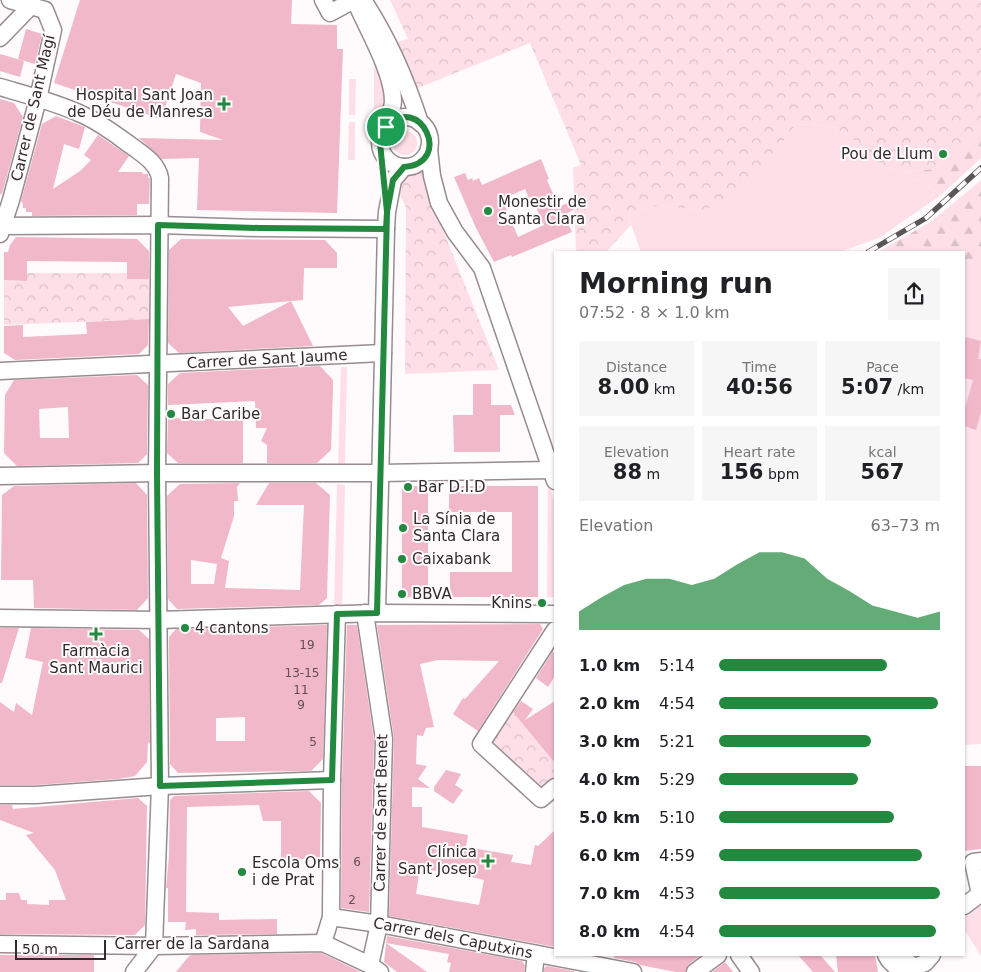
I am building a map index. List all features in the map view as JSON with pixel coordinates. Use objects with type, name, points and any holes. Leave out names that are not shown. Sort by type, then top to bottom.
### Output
[{"type":"street","points":[[10,0],[38,8]]},
{"type":"street","points":[[327,7],[359,1]]},
{"type":"street","points":[[359,1],[380,26],[410,92],[420,123]]},
{"type":"street","points":[[359,1],[390,84],[392,105],[386,127],[381,136],[380,146],[387,212]]},
{"type":"street","points":[[0,38],[38,8]]},
{"type":"street","name":"Carrer de Sant Magí","points":[[1,229],[11,200],[38,99],[53,30],[38,8]]},
{"type":"street","points":[[0,87],[81,114],[104,127],[147,158],[159,171],[157,473],[160,786],[154,946],[134,972]]},
{"type":"street","points":[[0,476],[157,473],[380,473],[553,476],[550,450],[482,268],[455,232],[439,203],[434,184],[429,134],[413,118],[404,117],[396,119],[386,127]]},
{"type":"street","points":[[380,146],[389,161],[404,167]]},
{"type":"street","points":[[387,212],[393,180],[404,167],[420,162],[429,149]]},
{"type":"street","name":"Carrer de Sant Benet","points":[[375,969],[379,924],[384,739],[371,613],[380,473],[387,212]]},
{"type":"street","points":[[1,229],[158,225],[386,229]]},
{"type":"street","name":"Carrer de Sant Jaume","points":[[0,371],[384,353]]},
{"type":"street","points":[[0,618],[158,620],[371,613],[554,614]]},
{"type":"street","points":[[337,614],[332,780],[331,917],[323,943],[375,969]]},
{"type":"street","points":[[554,632],[481,744],[541,799],[554,788]]},
{"type":"street","points":[[0,795],[36,795],[160,786],[332,780]]},
{"type":"street","points":[[965,905],[980,894],[979,882],[973,865],[973,862],[978,861]]},
{"type":"street","name":"Carrer dels Caputxins","points":[[331,917],[379,924],[633,972]]},
{"type":"street","name":"Carrer de la Sardana","points":[[0,944],[154,946],[323,943]]},
{"type":"street","points":[[534,972],[536,954]]},
{"type":"street","points":[[695,972],[717,956]]},
{"type":"street","points":[[740,956],[750,972]]},
{"type":"street","points":[[887,956],[901,972]]},
{"type":"street","points":[[900,956],[914,967],[925,963],[931,956]]},
{"type":"green space","points":[[390,0],[981,0],[981,125],[955,152],[933,169],[906,172],[882,166],[863,147],[836,128],[811,124],[795,125],[782,143],[736,196],[702,211],[659,205],[628,216],[631,225],[607,251],[576,251],[573,168],[581,165],[530,43],[418,88],[397,42],[408,39]]},
{"type":"green space","points":[[374,59],[383,77],[386,96],[383,114],[374,132]]},
{"type":"green space","points":[[349,79],[356,79],[355,115],[349,115]]},
{"type":"green space","points":[[349,122],[355,122],[355,160],[348,160]]},
{"type":"green space","points":[[811,124],[836,128],[863,147],[882,166],[906,172],[941,195],[879,238],[842,251],[641,251],[628,216],[659,205],[702,211],[735,196],[782,143],[794,125]]},
{"type":"green space","points":[[981,125],[981,158],[941,195],[906,172],[933,169],[955,152]]},
{"type":"green space","points":[[405,131],[414,134],[417,143],[414,152],[405,155],[396,152],[393,143],[396,134]]},
{"type":"green space","points":[[426,163],[433,205],[499,370],[405,374],[406,207],[399,193],[404,179]]},
{"type":"green space","points":[[981,180],[981,258],[976,257],[965,275],[965,251],[880,251],[932,221]]},
{"type":"green space","points":[[976,256],[981,258],[981,744],[965,745],[965,275]]},
{"type":"green space","points":[[27,273],[127,273],[127,279],[149,279],[149,319],[4,325],[4,280],[27,281]]},
{"type":"green space","points":[[341,367],[347,367],[345,464],[338,464]]},
{"type":"green space","points":[[548,481],[554,500],[554,597],[547,597]]},
{"type":"green space","points":[[337,484],[345,485],[342,610],[334,610]]},
{"type":"green space","points":[[507,708],[520,716],[554,762],[554,778],[540,789],[489,743]]},
{"type":"green space","points":[[981,898],[981,956],[965,931],[965,914],[975,909]]},
{"type":"building","name":"Hospital Sant Joan de Déu de Manresa","points":[[80,0],[292,0],[291,24],[337,25],[337,49],[343,49],[337,213],[197,210],[199,158],[162,159],[139,138],[223,140],[200,132],[201,83],[176,74],[161,119],[54,83]]},
{"type":"building","points":[[26,29],[42,34],[35,64],[18,59]]},
{"type":"building","points":[[0,54],[24,61],[20,77],[0,71]]},
{"type":"building","points":[[0,99],[14,103],[23,117],[2,194],[0,194]]},
{"type":"building","points":[[56,116],[85,127],[79,149],[64,144],[53,189],[80,171],[91,160],[84,155],[98,135],[129,156],[118,172],[143,172],[142,174],[148,174],[148,178],[150,178],[149,204],[137,204],[137,215],[32,216],[32,212],[26,212],[26,208],[23,208],[21,201],[42,124]]},
{"type":"building","name":"Monestir de Santa Clara","points":[[541,159],[549,179],[547,180],[559,207],[575,199],[575,209],[564,215],[572,232],[512,257],[511,255],[494,262],[476,228],[454,177],[465,173],[468,180],[472,178],[473,181],[479,178],[482,185]],"holes":[[[525,189],[529,198],[531,197],[544,225],[518,237],[502,199]]]},
{"type":"building","points":[[16,237],[137,239],[149,251],[149,279],[127,279],[127,262],[27,261],[27,281],[4,280],[4,252],[8,252],[10,245]]},
{"type":"building","points":[[181,239],[325,240],[337,253],[337,268],[304,268],[303,300],[291,301],[313,346],[179,353],[168,343],[169,250]],"holes":[[[291,301],[243,326],[228,307]]]},
{"type":"building","points":[[149,319],[148,345],[139,354],[15,360],[4,353],[4,326],[23,325],[23,337],[87,334],[86,322]]},
{"type":"building","points":[[966,337],[981,341],[978,359],[981,359],[981,412],[976,430],[965,426],[965,408],[973,380],[965,378]]},
{"type":"building","points":[[320,366],[333,380],[333,389],[331,450],[317,463],[267,463],[267,445],[261,441],[267,428],[256,428],[255,401],[168,405],[168,384],[180,373]]},
{"type":"building","points":[[137,375],[148,385],[147,454],[138,463],[17,466],[4,453],[5,395],[14,380]],"holes":[[[68,407],[69,438],[40,438],[39,409]]]},
{"type":"building","points":[[473,384],[491,384],[491,405],[511,405],[515,415],[500,415],[500,452],[454,452],[453,415],[473,415]]},
{"type":"building","points":[[168,418],[243,420],[243,463],[178,463],[167,453]]},
{"type":"building","points":[[136,483],[147,495],[148,598],[137,610],[34,608],[33,580],[1,580],[2,495],[14,486]]},
{"type":"building","points":[[240,483],[237,487],[238,501],[234,501],[234,516],[221,558],[229,561],[225,588],[300,590],[304,505],[256,505],[269,483],[316,483],[330,495],[327,598],[319,605],[177,609],[168,599],[167,496],[180,484]],"holes":[[[191,560],[217,564],[214,584],[191,584]]]},
{"type":"building","points":[[402,486],[428,486],[428,597],[402,597]]},
{"type":"building","points":[[449,486],[538,486],[538,597],[450,597],[450,572],[512,572],[512,512],[449,512]]},
{"type":"building","points":[[540,624],[543,629],[478,731],[453,714],[463,698],[465,699],[499,661],[438,660],[420,664],[434,727],[426,728],[423,736],[417,735],[416,764],[427,766],[418,779],[430,788],[412,787],[412,807],[422,807],[422,827],[468,835],[466,847],[513,855],[511,862],[531,865],[535,845],[538,846],[554,831],[554,947],[389,916],[394,739],[377,625]],"holes":[[[420,868],[456,875],[456,873],[484,880],[479,905],[416,894]]]},
{"type":"building","points":[[327,625],[323,759],[311,771],[178,773],[170,764],[169,637],[176,629]],"holes":[[[245,717],[245,741],[216,741],[216,718]]]},
{"type":"building","points":[[347,625],[357,625],[374,740],[369,912],[341,908],[342,780]]},
{"type":"building","points":[[0,628],[19,628],[2,683],[0,683]]},
{"type":"building","points":[[31,628],[139,630],[149,639],[150,744],[148,742],[147,762],[135,776],[36,785],[0,785],[0,702],[14,712],[16,703],[32,715],[43,662],[25,658]]},
{"type":"building","points":[[553,651],[554,678],[548,687],[536,678]]},
{"type":"building","points":[[521,701],[533,709],[525,720],[554,702],[554,762],[513,712]]},
{"type":"building","points":[[965,766],[981,766],[981,849],[965,851]]},
{"type":"building","points":[[446,770],[461,774],[455,785],[463,790],[453,804],[434,791],[434,787]]},
{"type":"building","points":[[309,791],[321,803],[320,859],[281,859],[281,821],[263,821],[259,805],[187,807],[186,912],[219,913],[219,920],[277,919],[277,934],[196,935],[196,929],[185,930],[186,922],[168,922],[168,888],[166,888],[169,856],[170,800],[174,796]]},
{"type":"building","points":[[138,798],[147,806],[145,925],[135,935],[0,934],[0,900],[6,900],[6,893],[19,893],[21,900],[27,900],[27,904],[49,905],[49,900],[66,900],[55,870],[26,835],[34,833],[0,820],[0,805],[12,805],[13,809]]},
{"type":"building","points":[[387,936],[522,961],[525,965],[524,972],[449,972],[451,963],[447,962],[449,954],[386,943]]},
{"type":"building","points":[[386,943],[427,972],[397,972],[384,962]]},
{"type":"building","points":[[321,953],[361,972],[176,972],[192,955]]},
{"type":"building","points":[[0,955],[94,955],[94,972],[0,972]]},
{"type":"building","points":[[614,956],[700,956],[689,964],[685,972],[640,965],[635,962],[614,958]]},
{"type":"building","points":[[799,956],[821,956],[835,972],[813,972]]},
{"type":"building","points":[[836,956],[875,956],[878,972],[838,972]]},
{"type":"building","points":[[724,963],[733,972],[712,972]]},
{"type":"building","points":[[547,966],[574,972],[544,972],[544,968]]},
{"type":"railway","points":[[870,251],[926,218],[981,168]]},
{"type":"place","name":"Hospital Sant Joan de Déu de Manresa","points":[[224,104]]},
{"type":"place","name":"Pou de Llum","points":[[943,154]]},
{"type":"place","name":"Monestir de Santa Clara","points":[[488,211]]},
{"type":"place","name":"Bar Caribe","points":[[171,414]]},
{"type":"place","name":"Bar D.I.D","points":[[408,487]]},
{"type":"place","name":"La Sínia de Santa Clara","points":[[403,528]]},
{"type":"place","name":"Caixabank","points":[[402,559]]},
{"type":"place","name":"BBVA","points":[[402,594]]},
{"type":"place","name":"Knins","points":[[542,603]]},
{"type":"place","name":"4 cantons","points":[[185,628]]},
{"type":"place","name":"Farmàcia Sant Maurici","points":[[96,634]]},
{"type":"place","name":"Clínica Sant Josep","points":[[488,861]]},
{"type":"place","name":"Escola Oms i de Prat","points":[[242,872]]},
{"type":"route","points":[[386,127],[380,140],[387,212],[386,229],[158,225],[159,365],[157,473],[160,786],[332,780],[337,614],[377,613],[387,212],[393,180],[404,167],[415,165],[424,158],[429,149],[430,142],[429,134],[425,128],[413,118],[404,117],[396,119],[386,127]]}]
